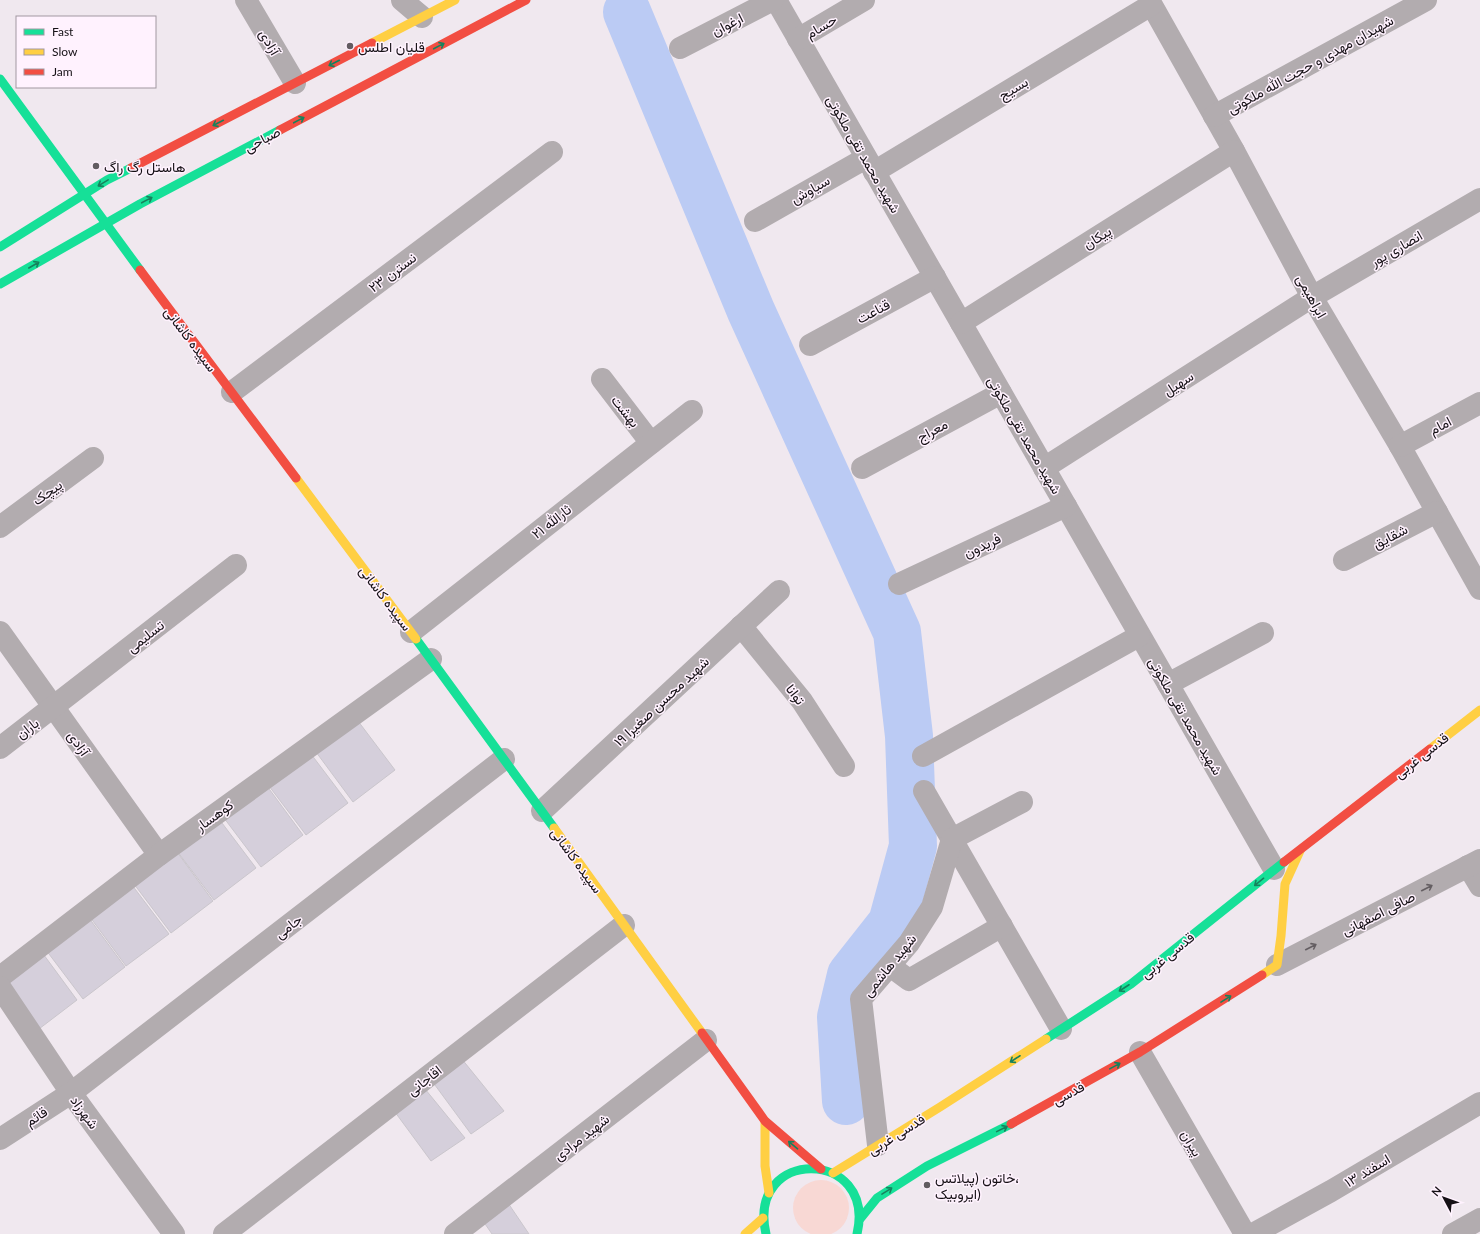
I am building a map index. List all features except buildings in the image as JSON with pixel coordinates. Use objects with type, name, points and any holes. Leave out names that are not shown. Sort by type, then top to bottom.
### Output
[{"type":"street","name":"آزادی","points":[[246,0],[294,83]]},
{"type":"street","points":[[402,0],[422,17]]},
{"type":"street","points":[[0,247],[107,180],[455,0]]},
{"type":"street","name":"صباحی","points":[[0,284],[140,204],[526,0]]},
{"type":"street","name":"شهید محمد تقی ملکوتی","points":[[774,0],[935,277],[1274,870]]},
{"type":"street","name":"ارغوان","points":[[680,48],[774,0]]},
{"type":"street","name":"حسام","points":[[798,39],[864,0]]},
{"type":"street","name":"شهیدان مهدی و حجت الله ملکوتی","points":[[1214,116],[1426,0]]},
{"type":"street","name":"ابراهیمی","points":[[1150,2],[1234,151],[1312,297],[1400,446],[1480,589]]},
{"type":"street","name":"بسیج","points":[[870,165],[1150,2]]},
{"type":"street","name":"سپیده کاشانی","points":[[0,79],[431,659],[765,1121],[821,1169]]},
{"type":"street","name":"پیکان","points":[[960,323],[1234,151]]},
{"type":"street","name":"نسترن ۲۳","points":[[232,392],[552,152]]},
{"type":"street","name":"سیاوش","points":[[755,221],[870,165]]},
{"type":"street","name":"انصاری پور","points":[[1312,297],[1480,199]]},
{"type":"street","name":"قناعت","points":[[810,345],[935,277]]},
{"type":"street","name":"سهیل","points":[[1044,468],[1312,297]]},
{"type":"street","name":"بهشت","points":[[602,379],[651,443]]},
{"type":"street","name":"معراج","points":[[862,468],[1001,393]]},
{"type":"street","name":"امام","points":[[1400,446],[1480,404]]},
{"type":"street","name":"ثارالله ۲۱","points":[[411,632],[692,411]]},
{"type":"street","name":"پیچک","points":[[0,527],[93,458]]},
{"type":"street","name":"فریدون","points":[[899,584],[1066,506]]},
{"type":"street","name":"شقایق","points":[[1344,560],[1437,512]]},
{"type":"street","name":"تسلیمی","points":[[54,707],[236,565]]},
{"type":"street","name":"شهید محسن صغیرا ۱۹","points":[[542,811],[779,591]]},
{"type":"street","name":"توانا","points":[[742,626],[802,701],[844,766]]},
{"type":"street","name":"آزادی","points":[[0,632],[159,855]]},
{"type":"street","points":[[1168,684],[1263,633]]},
{"type":"street","points":[[923,756],[1139,636]]},
{"type":"street","name":"کوهسار","points":[[0,978],[159,855],[431,659]]},
{"type":"street","name":"باران","points":[[0,748],[54,707]]},
{"type":"street","name":"قدسی غربی","points":[[833,1173],[1131,984],[1274,870],[1480,710]]},
{"type":"street","name":"جامی","points":[[72,1093],[504,759]]},
{"type":"street","points":[[924,791],[1061,1029]]},
{"type":"street","points":[[952,839],[1022,802]]},
{"type":"street","name":"شهید هاشمی","points":[[878,1145],[861,999],[909,943],[932,907],[952,839]]},
{"type":"street","points":[[1277,965],[1282,936],[1285,884],[1301,849]]},
{"type":"street","points":[[1474,863],[1480,886]]},
{"type":"street","name":"صافی اصفهانی","points":[[1277,965],[1474,863]]},
{"type":"street","name":"اقاجانی","points":[[224,1234],[624,925]]},
{"type":"street","points":[[890,966],[909,980],[1002,926]]},
{"type":"street","name":"قدسی","points":[[860,1218],[877,1198],[927,1166],[1011,1124],[1140,1052],[1237,992],[1277,965]]},
{"type":"street","name":"شهرزاد","points":[[0,987],[72,1093],[174,1234]]},
{"type":"street","name":"شهید مرادی","points":[[455,1234],[706,1040]]},
{"type":"street","name":"پیران","points":[[1140,1052],[1245,1234]]},
{"type":"street","name":"قائم","points":[[0,1139],[72,1093]]},
{"type":"street","name":"اسفند ۱۳","points":[[1253,1234],[1332,1191],[1480,1103]]},
{"type":"street","points":[[765,1121],[765,1166],[769,1193]]},
{"type":"street","points":[[766,1234],[763,1218],[764,1205],[769,1193],[776,1183],[786,1175],[803,1169],[821,1169],[833,1173],[845,1181],[854,1192],[859,1204],[860,1218],[857,1234]]},
{"type":"street","points":[[745,1234],[763,1218]]},
{"type":"street","points":[[1453,1234],[1480,1219]]},
{"type":"shaded area","points":[[821,1180],[832,1182],[841,1188],[847,1197],[849,1208],[847,1219],[841,1228],[832,1234],[810,1234],[801,1228],[795,1219],[793,1208],[795,1197],[801,1188],[810,1182]]},
{"type":"waterway","points":[[627,12],[751,311],[897,632],[909,736],[913,846],[892,923],[851,975],[841,1017],[846,1101]]},
{"type":"traffic: fast","points":[[0,79],[140,270]]},
{"type":"traffic: fast","points":[[0,284],[140,204],[280,130]]},
{"type":"traffic: fast","points":[[0,247],[107,180],[131,168]]},
{"type":"traffic: fast","points":[[416,639],[554,828]]},
{"type":"traffic: fast","points":[[1046,1039],[1131,984],[1284,862]]},
{"type":"traffic: fast","points":[[860,1219],[877,1198],[927,1166],[1011,1124]]},
{"type":"traffic: fast","points":[[766,1234],[765,1205],[775,1185],[791,1173],[812,1169],[832,1173],[848,1185],[858,1206],[857,1234]]},
{"type":"traffic: slow","points":[[372,43],[455,0]]},
{"type":"traffic: slow","points":[[296,478],[416,639]]},
{"type":"traffic: slow","points":[[1430,749],[1480,710]]},
{"type":"traffic: slow","points":[[554,828],[702,1033]]},
{"type":"traffic: slow","points":[[1262,975],[1277,965],[1285,884],[1300,851]]},
{"type":"traffic: slow","points":[[833,1173],[1046,1039]]},
{"type":"traffic: slow","points":[[765,1121],[765,1166],[769,1193]]},
{"type":"traffic: slow","points":[[745,1234],[763,1218]]},
{"type":"traffic: jam","points":[[280,130],[526,0]]},
{"type":"traffic: jam","points":[[131,168],[372,43]]},
{"type":"traffic: jam","points":[[140,270],[296,478]]},
{"type":"traffic: jam","points":[[1284,862],[1430,749]]},
{"type":"traffic: jam","points":[[1011,1124],[1140,1052],[1262,975]]},
{"type":"traffic: jam","points":[[702,1033],[765,1121],[821,1169]]},
{"type":"place","name":"قلیان اطلس","points":[[350,46]]},
{"type":"place","name":"هاستل رگ راگ","points":[[96,166]]},
{"type":"place","name":"خاتون (پیلاتس، ایروبیک)","points":[[927,1185]]}]
